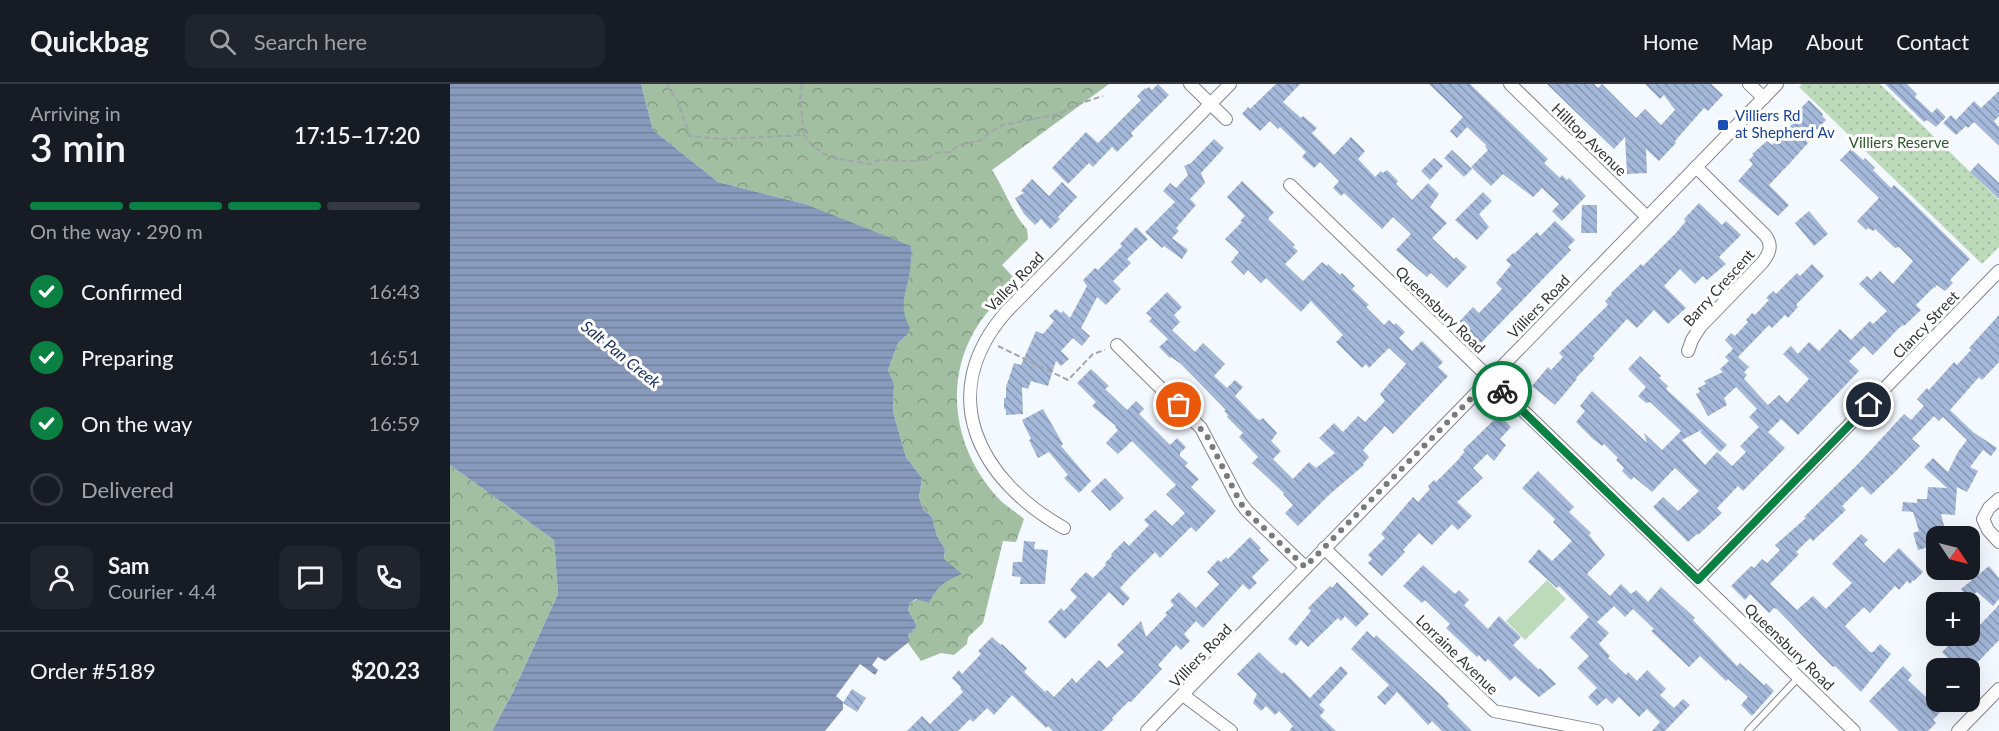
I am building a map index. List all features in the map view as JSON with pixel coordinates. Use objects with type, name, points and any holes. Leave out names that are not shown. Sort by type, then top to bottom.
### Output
[{"type":"street","points":[[1190,84],[1226,119]]},
{"type":"street","name":"Valley Road","points":[[1064,528],[1035,509],[999,474],[984,454],[972,425],[970,411],[971,384],[978,354],[987,336],[1006,312],[1230,84]]},
{"type":"street","name":"Hilltop Avenue","points":[[1509,84],[1647,217]]},
{"type":"street","points":[[1749,84],[1764,98]]},
{"type":"street","name":"Villiers Road","points":[[1147,731],[1777,84]]},
{"type":"street","name":"Barry Crescent","points":[[1688,351],[1696,333],[1770,252],[1765,235],[1696,167]]},
{"type":"street","name":"Queensbury Road","points":[[1290,185],[1854,731]]},
{"type":"street","name":"Clancy Street","points":[[1698,580],[1999,271]]},
{"type":"street","points":[[1117,345],[1201,428],[1240,502],[1255,520],[1305,567]]},
{"type":"street","points":[[1999,499],[1989,508],[1983,519],[1988,530],[1999,542]]},
{"type":"street","name":"Lorraine Avenue","points":[[1324,548],[1494,711],[1597,731]]},
{"type":"street","points":[[1958,731],[1999,689]]},
{"type":"street","points":[[1183,695],[1231,731]]},
{"type":"lane","points":[[1748,731],[1799,678]]},
{"type":"path","points":[[666,84],[678,102],[690,136],[722,139],[804,135]]},
{"type":"path","points":[[802,84],[800,99],[804,135],[812,145],[824,154],[839,159],[870,164],[879,160],[927,159],[935,153],[950,152],[959,145],[980,141],[1003,125],[1059,114],[1076,105],[1103,96]]},
{"type":"path","points":[[999,339],[995,345],[1068,380],[1093,354],[1117,345]]},
{"type":"green space","points":[[641,84],[1109,84],[992,170],[1017,216],[1027,229],[1028,239],[1002,265],[1017,281],[984,317],[965,352],[959,374],[957,397],[959,420],[974,464],[986,484],[1002,502],[1024,519],[1016,542],[1003,541],[983,623],[968,637],[967,644],[954,655],[941,653],[921,661],[908,643],[908,635],[917,626],[908,610],[910,603],[935,590],[949,579],[944,559],[945,549],[937,536],[932,517],[923,509],[919,497],[922,478],[906,457],[893,412],[894,384],[888,370],[898,343],[907,335],[902,301],[910,270],[805,204],[718,182],[653,130]]},
{"type":"green space","name":"Villiers Reserve","points":[[1802,84],[1880,84],[1999,200],[1999,247],[1982,264],[1799,87]]},
{"type":"green space","points":[[450,465],[554,540],[558,594],[513,692],[492,731],[450,731]]},
{"type":"green space","points":[[1547,580],[1566,599],[1525,640],[1506,621]]},
{"type":"water","name":"Salt Pan Creek","points":[[450,84],[641,84],[653,130],[718,182],[805,204],[911,246],[910,271],[904,306],[904,313],[910,328],[907,335],[898,343],[888,370],[894,384],[893,412],[906,457],[922,478],[919,497],[923,509],[932,517],[937,536],[945,549],[944,559],[962,574],[942,585],[929,603],[916,599],[910,603],[908,610],[917,626],[908,635],[910,641],[885,661],[878,657],[872,665],[878,670],[875,675],[860,664],[836,696],[843,702],[843,709],[825,731],[492,731],[513,692],[558,594],[554,540],[450,465]]},
{"type":"building","points":[[1158,84],[1169,95],[1131,133],[1133,136],[1117,152],[1112,147],[1093,167],[1089,163],[1068,184],[1052,168],[1086,132],[1098,143],[1141,100],[1137,96],[1145,88],[1149,87],[1152,90]]},
{"type":"building","points":[[1276,84],[1300,84],[1283,102],[1317,128],[1312,133],[1334,155],[1351,137],[1365,151],[1358,159],[1375,177],[1381,171],[1383,173],[1387,170],[1398,181],[1396,184],[1412,200],[1428,183],[1439,194],[1430,207],[1447,223],[1432,238],[1454,259],[1456,257],[1467,267],[1447,288],[1431,273],[1427,277],[1396,250],[1411,234],[1393,217],[1382,229],[1344,193],[1341,196],[1333,188],[1339,181],[1320,162],[1314,168],[1302,157],[1306,152],[1280,127],[1278,129],[1270,121],[1260,131],[1242,114]]},
{"type":"building","points":[[1429,84],[1470,84],[1548,159],[1544,163],[1560,178],[1562,175],[1567,180],[1569,178],[1586,196],[1562,221],[1552,211],[1559,204],[1542,188],[1533,197],[1503,174],[1491,186],[1471,167],[1488,150],[1486,145],[1467,127],[1457,138],[1450,131],[1463,117]]},
{"type":"building","points":[[1547,84],[1594,84],[1598,88],[1602,84],[1636,118],[1645,109],[1661,125],[1675,110],[1664,95],[1660,99],[1645,84],[1711,84],[1723,95],[1708,111],[1704,108],[1659,161],[1646,149],[1647,173],[1627,174],[1625,137],[1614,149]]},
{"type":"building","points":[[1885,84],[1907,84],[1917,94],[1915,97],[1932,113],[1937,108],[1946,117],[1936,127],[1927,120],[1924,122]]},
{"type":"building","points":[[1999,91],[1999,116],[1994,121],[1999,127],[1999,146],[1974,122],[1956,135],[1943,123],[1951,115],[1956,120],[1974,101],[1981,108]]},
{"type":"building","points":[[1809,100],[1826,120],[1769,185],[1789,205],[1778,216],[1738,181],[1753,164],[1749,160],[1754,155],[1752,154],[1767,141],[1772,145],[1798,118],[1794,115]]},
{"type":"building","points":[[1214,139],[1224,148],[1201,173],[1205,183],[1190,199],[1196,205],[1176,228],[1179,231],[1172,238],[1188,250],[1182,259],[1164,246],[1162,248],[1145,232],[1175,202],[1163,191],[1170,183],[1176,188],[1188,175],[1184,166],[1191,163]]},
{"type":"building","points":[[1851,149],[1863,160],[1865,158],[1875,168],[1873,170],[1891,188],[1894,185],[1903,193],[1970,259],[1950,280],[1953,283],[1945,291],[1937,285],[1934,287],[1916,305],[1921,310],[1899,328],[1873,355],[1864,346],[1849,361],[1859,371],[1798,435],[1781,419],[1768,432],[1785,448],[1743,491],[1738,486],[1717,508],[1722,513],[1688,542],[1653,507],[1663,497],[1678,511],[1699,491],[1675,468],[1652,492],[1634,477],[1631,480],[1622,471],[1624,468],[1616,460],[1618,458],[1604,444],[1602,446],[1593,439],[1576,422],[1585,411],[1580,406],[1592,391],[1647,443],[1644,433],[1662,450],[1681,431],[1650,402],[1646,403],[1638,396],[1646,387],[1628,369],[1640,356],[1661,376],[1659,378],[1668,386],[1666,389],[1727,445],[1720,452],[1700,432],[1703,429],[1682,440],[1705,465],[1717,452],[1732,466],[1746,452],[1740,446],[1759,427],[1749,417],[1757,409],[1736,387],[1724,398],[1727,405],[1708,416],[1696,394],[1700,392],[1698,388],[1706,384],[1704,381],[1723,372],[1720,369],[1729,361],[1725,357],[1733,349],[1725,340],[1731,333],[1735,336],[1748,322],[1746,320],[1752,313],[1755,315],[1769,300],[1766,298],[1773,291],[1776,294],[1797,273],[1800,276],[1812,264],[1824,276],[1796,305],[1798,307],[1788,318],[1785,315],[1772,328],[1769,325],[1738,357],[1749,367],[1744,372],[1747,375],[1744,379],[1768,405],[1779,395],[1787,403],[1809,379],[1783,354],[1791,346],[1798,354],[1809,342],[1819,351],[1840,329],[1851,340],[1870,321],[1873,324],[1887,311],[1859,284],[1867,276],[1871,280],[1880,271],[1893,284],[1913,261],[1875,229],[1866,230],[1857,221],[1879,198],[1840,160]]},
{"type":"building","points":[[1452,150],[1472,169],[1464,177],[1444,158]]},
{"type":"building","points":[[1434,158],[1443,166],[1430,180],[1421,171]]},
{"type":"building","points":[[1978,163],[1999,183],[1999,199],[1970,172]]},
{"type":"building","points":[[1032,179],[1049,196],[1062,182],[1077,197],[1050,229],[1041,219],[1035,225],[1024,214],[1015,198],[1024,193],[1021,191]]},
{"type":"building","points":[[1242,181],[1274,212],[1268,219],[1295,245],[1293,247],[1298,251],[1285,264],[1303,281],[1322,262],[1327,266],[1328,264],[1340,275],[1342,273],[1355,286],[1352,289],[1369,305],[1366,307],[1384,325],[1389,320],[1394,325],[1396,323],[1405,332],[1399,338],[1412,351],[1422,341],[1443,362],[1438,367],[1448,376],[1393,434],[1385,426],[1363,450],[1369,457],[1364,465],[1298,526],[1285,513],[1293,505],[1284,493],[1252,463],[1258,457],[1239,437],[1243,433],[1227,417],[1224,411],[1226,410],[1181,364],[1170,358],[1159,347],[1168,339],[1149,321],[1152,318],[1146,313],[1167,292],[1182,307],[1174,315],[1180,322],[1172,330],[1195,352],[1203,343],[1225,364],[1214,376],[1227,388],[1235,380],[1243,387],[1235,396],[1257,419],[1263,418],[1277,433],[1271,441],[1281,451],[1273,459],[1293,479],[1309,462],[1316,468],[1335,453],[1319,438],[1334,423],[1343,432],[1358,416],[1365,422],[1385,401],[1380,394],[1406,364],[1389,348],[1369,368],[1366,364],[1362,368],[1336,342],[1343,335],[1311,301],[1301,312],[1266,278],[1261,283],[1248,270],[1244,275],[1231,262],[1239,252],[1225,239],[1245,216],[1227,197]]},
{"type":"building","points":[[1483,192],[1492,201],[1479,214],[1489,227],[1477,240],[1455,220]]},
{"type":"building","points":[[1699,203],[1722,225],[1726,221],[1741,235],[1719,257],[1726,264],[1707,280],[1703,276],[1695,284],[1680,269],[1664,286],[1686,308],[1668,324],[1654,310],[1637,328],[1627,319],[1593,356],[1595,358],[1555,405],[1532,386],[1548,367],[1551,370],[1563,357],[1559,353],[1608,305],[1605,301],[1611,293],[1641,264],[1643,266],[1676,233],[1686,221],[1684,219]]},
{"type":"building","points":[[1582,205],[1597,205],[1597,233],[1581,233]]},
{"type":"building","points":[[1809,211],[1828,234],[1814,246],[1795,223]]},
{"type":"building","points":[[1555,221],[1575,240],[1568,247],[1571,250],[1480,344],[1458,323],[1473,307],[1479,313],[1502,289],[1496,283],[1511,265],[1506,260],[1537,232],[1540,236]]},
{"type":"building","points":[[1136,227],[1148,239],[1127,259],[1131,263],[1113,281],[1121,289],[1106,305],[1097,297],[1081,328],[1090,336],[1082,346],[1073,338],[1061,351],[1069,359],[1061,366],[1056,361],[1048,386],[1031,381],[1028,389],[1022,387],[1023,414],[1006,415],[1004,398],[1006,398],[1006,387],[1014,363],[1021,365],[1036,331],[1043,334],[1054,321],[1049,316],[1056,309],[1061,313],[1063,311],[1070,318],[1087,286],[1083,280],[1095,268],[1098,270],[1122,246],[1120,244]]},
{"type":"building","points":[[1999,315],[1999,362],[1982,380],[1979,377],[1950,410],[1973,432],[1997,448],[1991,456],[1983,450],[1970,467],[1978,471],[1967,492],[1957,487],[1955,515],[1941,514],[1944,526],[1926,526],[1926,548],[1918,550],[1913,533],[1919,531],[1913,512],[1902,511],[1903,502],[1917,503],[1917,499],[1927,499],[1928,487],[1947,488],[1924,467],[1933,458],[1948,472],[1967,440],[1943,417],[1939,421],[1934,416],[1912,439],[1920,446],[1896,471],[1871,495],[1862,486],[1842,506],[1846,510],[1813,541],[1810,538],[1796,552],[1799,554],[1770,584],[1797,610],[1813,596],[1826,609],[1852,583],[1832,564],[1861,534],[1868,540],[1864,544],[1884,563],[1899,548],[1923,572],[1910,584],[1907,581],[1899,590],[1895,586],[1870,613],[1864,607],[1845,626],[1870,652],[1873,652],[1880,644],[1891,654],[1861,692],[1835,666],[1833,667],[1777,609],[1774,608],[1769,613],[1750,594],[1745,600],[1731,586],[1751,566],[1754,568],[1762,559],[1767,563],[1780,550],[1775,545],[1806,518],[1804,517],[1858,464],[1904,414],[1911,420],[1924,406],[1917,399],[1927,388],[1929,390],[1954,362],[1957,365],[1971,350],[1969,348]]},
{"type":"building","points":[[1091,369],[1109,386],[1105,389],[1127,410],[1136,401],[1144,409],[1139,414],[1170,445],[1177,438],[1186,447],[1180,456],[1188,463],[1185,466],[1199,479],[1191,487],[1216,511],[1196,532],[1191,527],[1160,558],[1155,552],[1129,578],[1120,588],[1130,598],[1123,606],[1109,592],[1065,639],[1048,622],[1061,608],[1064,611],[1077,597],[1070,590],[1079,579],[1086,572],[1093,578],[1124,541],[1129,546],[1149,525],[1144,520],[1155,510],[1172,526],[1185,513],[1166,494],[1176,485],[1132,441],[1118,454],[1106,443],[1118,430],[1092,406],[1096,402],[1077,383]]},
{"type":"building","points":[[1043,409],[1063,444],[1061,446],[1091,481],[1079,493],[1064,478],[1068,475],[1049,452],[1038,458],[1029,440],[1031,439],[1022,420]]},
{"type":"building","points":[[1499,415],[1511,427],[1500,439],[1506,445],[1494,461],[1487,454],[1473,468],[1483,478],[1457,502],[1472,516],[1458,530],[1452,524],[1432,545],[1419,533],[1382,576],[1368,563],[1372,559],[1368,555],[1385,538],[1381,534],[1413,497],[1418,502],[1430,489],[1428,486],[1434,480],[1436,482],[1458,460],[1465,451],[1463,450]]},
{"type":"building","points":[[1538,471],[1574,507],[1569,512],[1591,533],[1589,535],[1605,555],[1587,574],[1610,596],[1621,584],[1631,594],[1636,590],[1648,602],[1661,587],[1695,618],[1693,620],[1737,666],[1740,663],[1774,691],[1752,716],[1741,705],[1748,697],[1728,679],[1726,681],[1700,656],[1689,667],[1651,631],[1654,629],[1633,609],[1625,617],[1614,606],[1597,622],[1609,633],[1599,644],[1610,656],[1608,658],[1626,675],[1628,672],[1637,681],[1647,670],[1666,689],[1660,695],[1674,708],[1683,699],[1690,705],[1665,731],[1652,731],[1660,722],[1647,709],[1639,717],[1619,697],[1612,704],[1606,698],[1597,706],[1588,697],[1597,688],[1577,668],[1589,656],[1570,637],[1589,617],[1559,586],[1557,588],[1528,562],[1539,549],[1552,561],[1572,541],[1553,522],[1555,519],[1522,488]]},
{"type":"building","points":[[1105,478],[1124,498],[1110,511],[1091,491]]},
{"type":"building","points":[[1250,537],[1269,560],[1252,577],[1257,583],[1249,590],[1243,584],[1203,628],[1196,621],[1184,634],[1190,641],[1181,650],[1176,645],[1158,665],[1162,669],[1131,702],[1129,701],[1112,718],[1113,720],[1102,731],[1053,731],[1048,726],[1046,728],[1012,695],[994,715],[987,708],[973,722],[970,719],[958,731],[907,731],[922,716],[930,724],[963,692],[952,678],[959,670],[962,674],[981,654],[978,651],[992,637],[1027,668],[1024,672],[1045,692],[1047,690],[1054,697],[1072,678],[1076,683],[1099,660],[1107,668],[1124,652],[1117,645],[1141,621],[1146,637],[1167,615],[1165,613],[1174,605],[1170,601],[1179,592],[1196,608],[1219,584],[1207,572],[1218,560],[1221,562],[1226,557],[1228,559]]},
{"type":"building","points":[[1024,541],[1035,542],[1034,549],[1048,550],[1045,584],[1020,584],[1021,577],[1012,576],[1013,562],[1022,562]]},
{"type":"building","points":[[1423,565],[1455,594],[1459,590],[1469,600],[1464,605],[1488,629],[1499,616],[1521,637],[1513,645],[1556,684],[1539,697],[1515,676],[1510,681],[1488,659],[1485,662],[1479,655],[1477,657],[1446,628],[1450,624],[1425,600],[1422,603],[1403,586]]},
{"type":"building","points":[[1989,566],[1999,578],[1999,599],[1993,606],[1980,592],[1963,592],[1961,589],[1972,580],[1980,580],[1980,573]]},
{"type":"building","points":[[1337,582],[1369,614],[1356,627],[1345,616],[1341,621],[1338,618],[1308,647],[1301,640],[1296,646],[1288,639],[1311,611],[1308,608]]},
{"type":"building","points":[[1999,605],[1999,640],[1980,660],[1980,658],[1948,658],[1942,652],[1948,646],[1980,646],[1980,625]]},
{"type":"building","points":[[1367,631],[1374,638],[1376,635],[1444,698],[1449,704],[1447,706],[1472,731],[1442,731],[1432,721],[1428,725],[1397,692],[1385,705],[1377,697],[1389,685],[1351,649]]},
{"type":"building","points":[[1259,652],[1282,674],[1284,672],[1310,698],[1341,666],[1348,673],[1319,705],[1325,710],[1320,716],[1336,731],[1289,731],[1293,726],[1279,711],[1275,715],[1266,706],[1261,711],[1253,703],[1257,694],[1237,674]]},
{"type":"building","points":[[1903,666],[1912,675],[1908,680],[1926,697],[1926,712],[1941,712],[1933,720],[1936,723],[1928,731],[1899,731],[1869,701]]},
{"type":"building","points":[[852,689],[866,698],[857,712],[843,703]]},
{"type":"way so far","points":[[1179,405],[1207,436],[1247,512],[1305,567],[1490,379],[1502,391]]},
{"type":"place","name":"Villiers Rd at Shepherd Av","points":[[1723,125]]},
{"type":"route","points":[[1502,391],[1698,580],[1869,405]]}]
